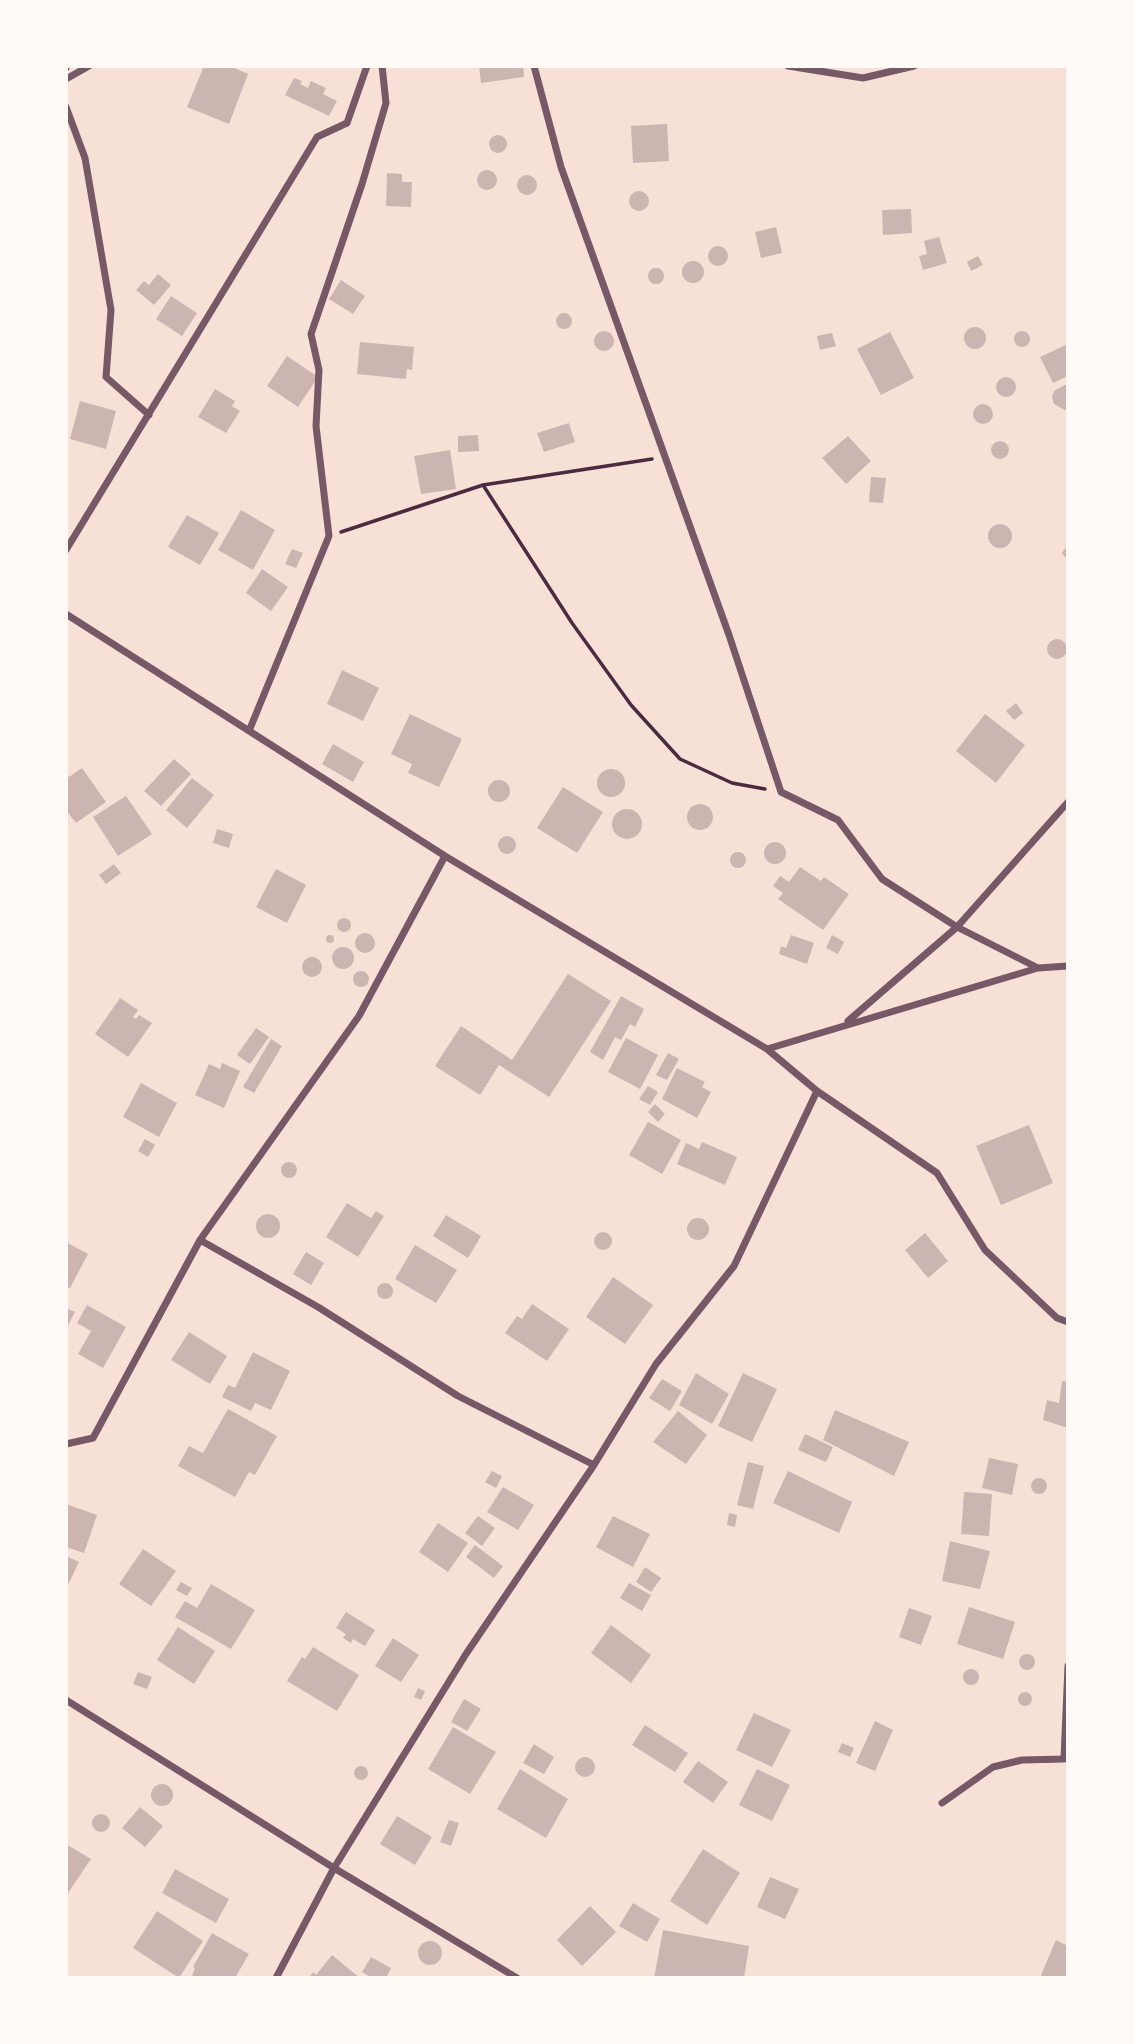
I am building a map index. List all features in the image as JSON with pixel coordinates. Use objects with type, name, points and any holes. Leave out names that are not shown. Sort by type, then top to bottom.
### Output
[{"type":"street","points":[[66,79],[89,66]]},
{"type":"street","points":[[66,550],[317,137],[347,123],[367,66]]},
{"type":"street","points":[[249,731],[329,536],[317,426],[319,370],[310,334],[362,184],[386,103],[382,66]]},
{"type":"street","points":[[534,66],[561,167],[729,635],[781,792],[838,820],[882,879],[957,927],[1038,968]]},
{"type":"street","points":[[788,66],[863,78],[914,66]]},
{"type":"street","points":[[66,107],[85,158],[110,310],[106,377],[149,415]]},
{"type":"street","points":[[66,614],[445,856],[767,1049],[817,1091],[937,1173],[985,1250],[1057,1318],[1068,1322]]},
{"type":"street","points":[[844,1024],[957,927],[1068,802]]},
{"type":"street","points":[[66,1444],[93,1438],[200,1240],[359,1016],[445,856]]},
{"type":"street","points":[[767,1049],[1038,968],[1068,966]]},
{"type":"street","points":[[276,1978],[334,1868],[466,1654],[594,1465],[656,1364],[734,1266],[817,1091]]},
{"type":"street","points":[[200,1240],[318,1307],[458,1396],[594,1465]]},
{"type":"street","points":[[942,1803],[993,1767],[1022,1760],[1064,1759],[1068,1667]]},
{"type":"street","points":[[66,1700],[334,1868],[517,1978]]},
{"type":"path","points":[[329,536],[483,485],[664,457]]},
{"type":"path","points":[[483,485],[579,633],[631,705],[680,759],[732,783],[781,792]]},
{"type":"building","points":[[204,66],[230,66],[248,74],[229,124],[187,107]]},
{"type":"building","points":[[479,66],[523,66],[524,77],[481,83]]},
{"type":"building","points":[[294,78],[302,81],[300,84],[308,88],[311,81],[326,88],[323,94],[337,101],[329,116],[285,95]]},
{"type":"building","points":[[667,124],[669,161],[633,163],[631,126]]},
{"type":"building","points":[[494,135],[502,135],[507,144],[505,151],[494,153],[489,148],[489,140]]},
{"type":"building","points":[[487,170],[494,173],[497,180],[494,187],[487,190],[480,187],[477,180],[480,173]]},
{"type":"building","points":[[387,173],[402,174],[402,182],[412,182],[411,207],[386,206]]},
{"type":"building","points":[[527,175],[534,178],[537,185],[534,192],[527,195],[520,192],[517,185],[520,178]]},
{"type":"building","points":[[635,191],[643,191],[649,201],[643,211],[635,211],[629,205],[629,197]]},
{"type":"building","points":[[911,209],[912,233],[883,235],[882,210]]},
{"type":"building","points":[[776,227],[782,253],[761,258],[755,232]]},
{"type":"building","points":[[939,237],[947,263],[923,270],[919,256],[927,254],[924,241]]},
{"type":"building","points":[[714,246],[722,246],[728,256],[722,266],[714,266],[708,260],[708,252]]},
{"type":"building","points":[[978,256],[983,265],[971,271],[967,262]]},
{"type":"building","points":[[693,261],[703,268],[704,272],[697,282],[693,283],[683,276],[682,272],[689,262]]},
{"type":"building","points":[[656,268],[664,276],[656,284],[648,276]]},
{"type":"building","points":[[158,274],[171,285],[154,305],[136,290],[144,281],[149,285]]},
{"type":"building","points":[[341,280],[365,296],[353,314],[329,299]]},
{"type":"building","points":[[171,296],[197,313],[182,336],[156,319]]},
{"type":"building","points":[[564,313],[572,321],[564,329],[556,321]]},
{"type":"building","points":[[975,327],[983,330],[986,338],[983,346],[975,349],[967,346],[964,338],[967,330]]},
{"type":"building","points":[[604,331],[611,334],[614,341],[611,348],[604,351],[597,348],[594,341],[597,334]]},
{"type":"building","points":[[1022,331],[1028,333],[1028,345],[1022,347],[1016,345],[1014,339],[1016,333]]},
{"type":"building","points":[[890,332],[914,378],[881,395],[857,349]]},
{"type":"building","points":[[832,333],[836,346],[820,350],[817,336]]},
{"type":"building","points":[[360,342],[414,347],[412,370],[407,369],[406,379],[357,374]]},
{"type":"building","points":[[1068,344],[1068,376],[1053,383],[1040,357]]},
{"type":"building","points":[[287,356],[318,377],[298,407],[267,386]]},
{"type":"building","points":[[1002,377],[1010,377],[1016,387],[1010,397],[1002,397],[996,391],[996,383]]},
{"type":"building","points":[[1068,385],[1068,410],[1054,404],[1052,397],[1054,391]]},
{"type":"building","points":[[215,389],[235,401],[232,406],[240,411],[226,433],[198,417]]},
{"type":"building","points":[[80,401],[116,411],[106,449],[70,439]]},
{"type":"building","points":[[983,404],[990,407],[993,414],[990,421],[983,424],[976,421],[973,414],[976,407]]},
{"type":"building","points":[[569,423],[575,442],[544,452],[537,433]]},
{"type":"building","points":[[478,435],[479,451],[458,452],[458,436]]},
{"type":"building","points":[[848,436],[871,461],[846,484],[822,458]]},
{"type":"building","points":[[1000,441],[1006,444],[1009,450],[1006,456],[1000,459],[994,456],[991,450],[994,444]]},
{"type":"building","points":[[450,450],[456,489],[421,494],[414,456]]},
{"type":"building","points":[[871,477],[886,478],[883,503],[869,502]]},
{"type":"building","points":[[241,510],[275,530],[253,570],[218,550]]},
{"type":"building","points":[[187,515],[219,533],[200,565],[168,547]]},
{"type":"building","points":[[1000,524],[1009,527],[1012,536],[1009,545],[1000,548],[991,545],[988,536],[991,527]]},
{"type":"building","points":[[1068,544],[1068,561],[1062,553]]},
{"type":"building","points":[[292,549],[303,553],[296,568],[285,564]]},
{"type":"building","points":[[262,569],[288,587],[271,611],[246,593]]},
{"type":"building","points":[[1057,639],[1064,642],[1067,649],[1064,656],[1057,659],[1050,656],[1047,649],[1050,642]]},
{"type":"building","points":[[342,670],[379,688],[363,721],[327,704]]},
{"type":"building","points":[[1016,703],[1023,713],[1014,720],[1006,711]]},
{"type":"building","points":[[410,714],[462,739],[439,787],[408,773],[412,764],[391,754]]},
{"type":"building","points":[[985,714],[1025,745],[996,783],[956,751]]},
{"type":"building","points":[[333,744],[364,762],[353,782],[322,764]]},
{"type":"building","points":[[174,759],[191,774],[161,806],[144,791]]},
{"type":"building","points":[[82,768],[106,802],[76,823],[66,810],[66,773],[69,777]]},
{"type":"building","points":[[611,769],[621,773],[625,783],[621,793],[611,797],[601,793],[597,783],[601,773]]},
{"type":"building","points":[[192,778],[214,795],[187,828],[166,810]]},
{"type":"building","points":[[499,780],[507,783],[510,791],[507,799],[499,802],[491,799],[488,791],[491,783]]},
{"type":"building","points":[[563,787],[603,812],[577,853],[537,828]]},
{"type":"building","points":[[126,796],[152,834],[118,856],[93,817]]},
{"type":"building","points":[[700,804],[709,808],[713,817],[709,826],[700,830],[691,826],[687,817],[691,808]]},
{"type":"building","points":[[627,809],[638,813],[642,824],[638,835],[627,839],[616,835],[612,824],[616,813]]},
{"type":"building","points":[[217,829],[233,834],[229,848],[213,843]]},
{"type":"building","points":[[507,836],[513,839],[516,845],[513,851],[507,854],[501,851],[498,845],[501,839]]},
{"type":"building","points":[[775,842],[783,845],[786,853],[783,861],[775,864],[767,861],[764,853],[767,845]]},
{"type":"building","points":[[735,852],[741,852],[746,860],[744,866],[735,868],[730,863],[730,857]]},
{"type":"building","points":[[114,864],[121,873],[106,884],[99,875]]},
{"type":"building","points":[[800,867],[821,881],[824,877],[849,894],[823,930],[778,899],[783,893],[773,886],[780,876],[789,882]]},
{"type":"building","points":[[276,869],[306,885],[287,923],[256,907]]},
{"type":"building","points":[[341,918],[347,918],[351,925],[347,932],[341,932],[337,928],[337,922]]},
{"type":"building","points":[[361,933],[369,933],[375,943],[369,953],[361,953],[355,947],[355,939]]},
{"type":"building","points":[[330,935],[334,939],[330,943],[326,939]]},
{"type":"building","points":[[791,935],[814,943],[807,964],[779,954],[781,946],[786,948]]},
{"type":"building","points":[[832,935],[844,942],[838,954],[826,948]]},
{"type":"building","points":[[339,947],[347,947],[354,954],[354,962],[347,969],[339,969],[332,962],[332,954]]},
{"type":"building","points":[[308,957],[316,957],[322,967],[316,977],[308,977],[302,971],[302,963]]},
{"type":"building","points":[[361,971],[367,973],[367,985],[361,987],[355,985],[353,979],[355,973]]},
{"type":"building","points":[[568,974],[611,1001],[549,1097],[499,1065],[480,1095],[435,1066],[461,1026],[512,1060]]},
{"type":"building","points":[[621,996],[644,1009],[635,1027],[630,1024],[621,1040],[615,1037],[603,1060],[590,1052]]},
{"type":"building","points":[[120,998],[138,1010],[133,1017],[136,1019],[139,1015],[152,1023],[128,1057],[95,1034]]},
{"type":"building","points":[[256,1028],[269,1037],[250,1064],[237,1055]]},
{"type":"building","points":[[626,1038],[658,1055],[640,1089],[608,1072]]},
{"type":"building","points":[[271,1039],[282,1046],[254,1093],[243,1087]]},
{"type":"building","points":[[668,1053],[679,1059],[667,1080],[656,1075]]},
{"type":"building","points":[[222,1063],[240,1071],[224,1108],[195,1095],[209,1064],[220,1069]]},
{"type":"building","points":[[677,1068],[705,1082],[702,1087],[711,1092],[697,1118],[662,1099]]},
{"type":"building","points":[[141,1083],[177,1103],[159,1137],[123,1117]]},
{"type":"building","points":[[648,1086],[658,1092],[650,1105],[639,1099]]},
{"type":"building","points":[[655,1104],[665,1114],[658,1122],[648,1112]]},
{"type":"building","points":[[648,1122],[681,1140],[662,1174],[629,1155]]},
{"type":"building","points":[[1029,1125],[1053,1183],[1001,1205],[976,1146]]},
{"type":"building","points":[[145,1139],[155,1145],[148,1157],[138,1151]]},
{"type":"building","points":[[702,1142],[737,1157],[725,1185],[677,1164],[686,1143],[699,1149]]},
{"type":"building","points":[[289,1162],[297,1170],[289,1178],[281,1170]]},
{"type":"building","points":[[347,1203],[371,1218],[376,1211],[384,1216],[358,1257],[326,1237]]},
{"type":"building","points":[[268,1214],[277,1217],[280,1226],[277,1235],[268,1238],[259,1235],[256,1226],[259,1217]]},
{"type":"building","points":[[446,1215],[481,1236],[468,1258],[433,1236]]},
{"type":"building","points":[[694,1218],[702,1218],[709,1225],[709,1233],[702,1240],[694,1240],[687,1233],[687,1225]]},
{"type":"building","points":[[603,1232],[609,1235],[612,1241],[609,1247],[603,1250],[597,1247],[594,1241],[597,1235]]},
{"type":"building","points":[[925,1233],[948,1261],[928,1278],[905,1250]]},
{"type":"building","points":[[66,1242],[88,1254],[70,1288],[66,1287]]},
{"type":"building","points":[[415,1245],[457,1270],[436,1303],[395,1279]]},
{"type":"building","points":[[306,1252],[324,1263],[311,1285],[293,1274]]},
{"type":"building","points":[[613,1277],[653,1305],[625,1344],[586,1317]]},
{"type":"building","points":[[385,1283],[393,1291],[385,1299],[377,1291]]},
{"type":"building","points":[[532,1304],[569,1329],[547,1361],[505,1333],[517,1316],[522,1319]]},
{"type":"building","points":[[87,1305],[126,1327],[103,1368],[78,1354],[91,1331],[77,1323]]},
{"type":"building","points":[[66,1308],[75,1312],[66,1329]]},
{"type":"building","points":[[189,1332],[227,1356],[210,1384],[171,1360]]},
{"type":"building","points":[[253,1352],[290,1371],[271,1410],[255,1403],[251,1411],[222,1397],[228,1385],[235,1388]]},
{"type":"building","points":[[696,1373],[729,1394],[712,1424],[679,1405]]},
{"type":"building","points":[[743,1373],[777,1389],[752,1442],[718,1426]]},
{"type":"building","points":[[662,1379],[682,1391],[670,1411],[649,1398]]},
{"type":"building","points":[[1062,1381],[1068,1382],[1068,1428],[1043,1420],[1047,1400],[1059,1403]]},
{"type":"building","points":[[228,1409],[277,1436],[255,1475],[249,1472],[235,1497],[178,1466],[189,1446],[203,1453]]},
{"type":"building","points":[[835,1410],[909,1442],[894,1476],[823,1440]]},
{"type":"building","points":[[678,1411],[707,1435],[686,1464],[653,1442]]},
{"type":"building","points":[[805,1434],[833,1447],[826,1462],[798,1450]]},
{"type":"building","points":[[989,1458],[1018,1464],[1012,1495],[982,1488]]},
{"type":"building","points":[[748,1462],[764,1466],[753,1509],[737,1505]]},
{"type":"building","points":[[492,1471],[502,1476],[496,1488],[485,1482]]},
{"type":"building","points":[[788,1471],[852,1502],[839,1533],[773,1503]]},
{"type":"building","points":[[1036,1478],[1042,1478],[1047,1486],[1045,1492],[1036,1494],[1031,1489],[1031,1483]]},
{"type":"building","points":[[503,1487],[534,1505],[518,1530],[487,1512]]},
{"type":"building","points":[[964,1492],[992,1494],[989,1536],[961,1534]]},
{"type":"building","points":[[66,1504],[97,1515],[84,1553],[66,1547]]},
{"type":"building","points":[[729,1513],[737,1515],[735,1527],[727,1525]]},
{"type":"building","points":[[478,1516],[495,1528],[482,1546],[465,1533]]},
{"type":"building","points":[[613,1516],[650,1534],[633,1567],[596,1547]]},
{"type":"building","points":[[438,1523],[468,1543],[448,1572],[419,1552]]},
{"type":"building","points":[[950,1541],[990,1551],[980,1589],[942,1581]]},
{"type":"building","points":[[475,1545],[503,1566],[494,1578],[466,1557]]},
{"type":"building","points":[[143,1549],[176,1571],[151,1606],[119,1584]]},
{"type":"building","points":[[66,1556],[79,1562],[66,1589]]},
{"type":"building","points":[[645,1567],[661,1578],[651,1592],[636,1582]]},
{"type":"building","points":[[181,1582],[192,1588],[187,1596],[176,1590]]},
{"type":"building","points":[[629,1583],[651,1595],[642,1611],[620,1598]]},
{"type":"building","points":[[211,1584],[255,1610],[231,1649],[175,1617],[185,1601],[197,1608]]},
{"type":"building","points":[[969,1607],[1015,1622],[1003,1659],[957,1644]]},
{"type":"building","points":[[909,1608],[932,1616],[921,1645],[899,1637]]},
{"type":"building","points":[[346,1612],[375,1630],[365,1646],[353,1639],[351,1643],[343,1638],[346,1634],[336,1628]]},
{"type":"building","points":[[611,1625],[651,1655],[631,1683],[591,1653]]},
{"type":"building","points":[[178,1627],[215,1651],[194,1684],[157,1660]]},
{"type":"building","points":[[393,1638],[419,1655],[401,1682],[375,1666]]},
{"type":"building","points":[[313,1647],[359,1675],[337,1711],[287,1681],[302,1657],[305,1659]]},
{"type":"building","points":[[1024,1654],[1030,1654],[1035,1662],[1033,1668],[1024,1670],[1019,1665],[1019,1659]]},
{"type":"building","points":[[968,1669],[974,1669],[979,1677],[977,1683],[968,1685],[963,1680],[963,1674]]},
{"type":"building","points":[[138,1672],[152,1677],[147,1689],[133,1684]]},
{"type":"building","points":[[418,1688],[425,1691],[421,1700],[414,1697]]},
{"type":"building","points":[[1022,1692],[1028,1692],[1032,1699],[1028,1706],[1022,1706],[1018,1702],[1018,1696]]},
{"type":"building","points":[[464,1699],[481,1709],[467,1731],[451,1722]]},
{"type":"building","points":[[754,1713],[791,1730],[772,1767],[736,1750]]},
{"type":"building","points":[[875,1721],[893,1730],[875,1771],[856,1763]]},
{"type":"building","points":[[645,1725],[688,1753],[675,1772],[632,1745]]},
{"type":"building","points":[[453,1727],[496,1752],[470,1794],[428,1769]]},
{"type":"building","points":[[842,1743],[854,1748],[850,1757],[838,1752]]},
{"type":"building","points":[[534,1744],[554,1757],[544,1774],[523,1763]]},
{"type":"building","points":[[585,1757],[592,1760],[595,1767],[592,1774],[585,1777],[578,1774],[575,1767],[578,1760]]},
{"type":"building","points":[[698,1761],[728,1782],[713,1803],[683,1782]]},
{"type":"building","points":[[361,1766],[366,1768],[366,1778],[361,1780],[356,1778],[354,1773],[356,1768]]},
{"type":"building","points":[[520,1769],[568,1799],[546,1838],[497,1809]]},
{"type":"building","points":[[757,1769],[790,1785],[772,1821],[739,1805]]},
{"type":"building","points":[[162,1784],[170,1787],[173,1795],[170,1803],[162,1806],[154,1803],[151,1795],[154,1787]]},
{"type":"building","points":[[140,1807],[163,1826],[145,1847],[122,1828]]},
{"type":"building","points":[[101,1814],[107,1817],[110,1823],[107,1829],[101,1832],[95,1829],[92,1823],[95,1817]]},
{"type":"building","points":[[397,1816],[432,1837],[415,1865],[380,1844]]},
{"type":"building","points":[[449,1820],[459,1823],[451,1846],[440,1842]]},
{"type":"building","points":[[66,1844],[91,1859],[68,1893],[66,1892]]},
{"type":"building","points":[[703,1849],[740,1873],[707,1925],[670,1901]]},
{"type":"building","points":[[175,1869],[229,1899],[216,1923],[162,1893]]},
{"type":"building","points":[[770,1877],[799,1889],[785,1919],[757,1907]]},
{"type":"building","points":[[633,1903],[660,1919],[647,1942],[619,1926]]},
{"type":"building","points":[[590,1906],[616,1932],[582,1966],[557,1940]]},
{"type":"building","points":[[157,1911],[203,1941],[179,1978],[133,1948]]},
{"type":"building","points":[[663,1930],[749,1946],[744,1978],[654,1978]]},
{"type":"building","points":[[212,1933],[249,1954],[235,1978],[197,1978],[192,1975],[195,1968],[193,1967]]},
{"type":"building","points":[[1056,1940],[1068,1946],[1068,1978],[1046,1978],[1041,1975]]},
{"type":"building","points":[[430,1941],[439,1944],[442,1953],[439,1962],[430,1965],[421,1962],[418,1953],[421,1944]]},
{"type":"building","points":[[332,1955],[360,1978],[309,1978],[313,1972],[316,1975]]},
{"type":"building","points":[[371,1957],[391,1968],[386,1978],[372,1978],[362,1972]]}]
